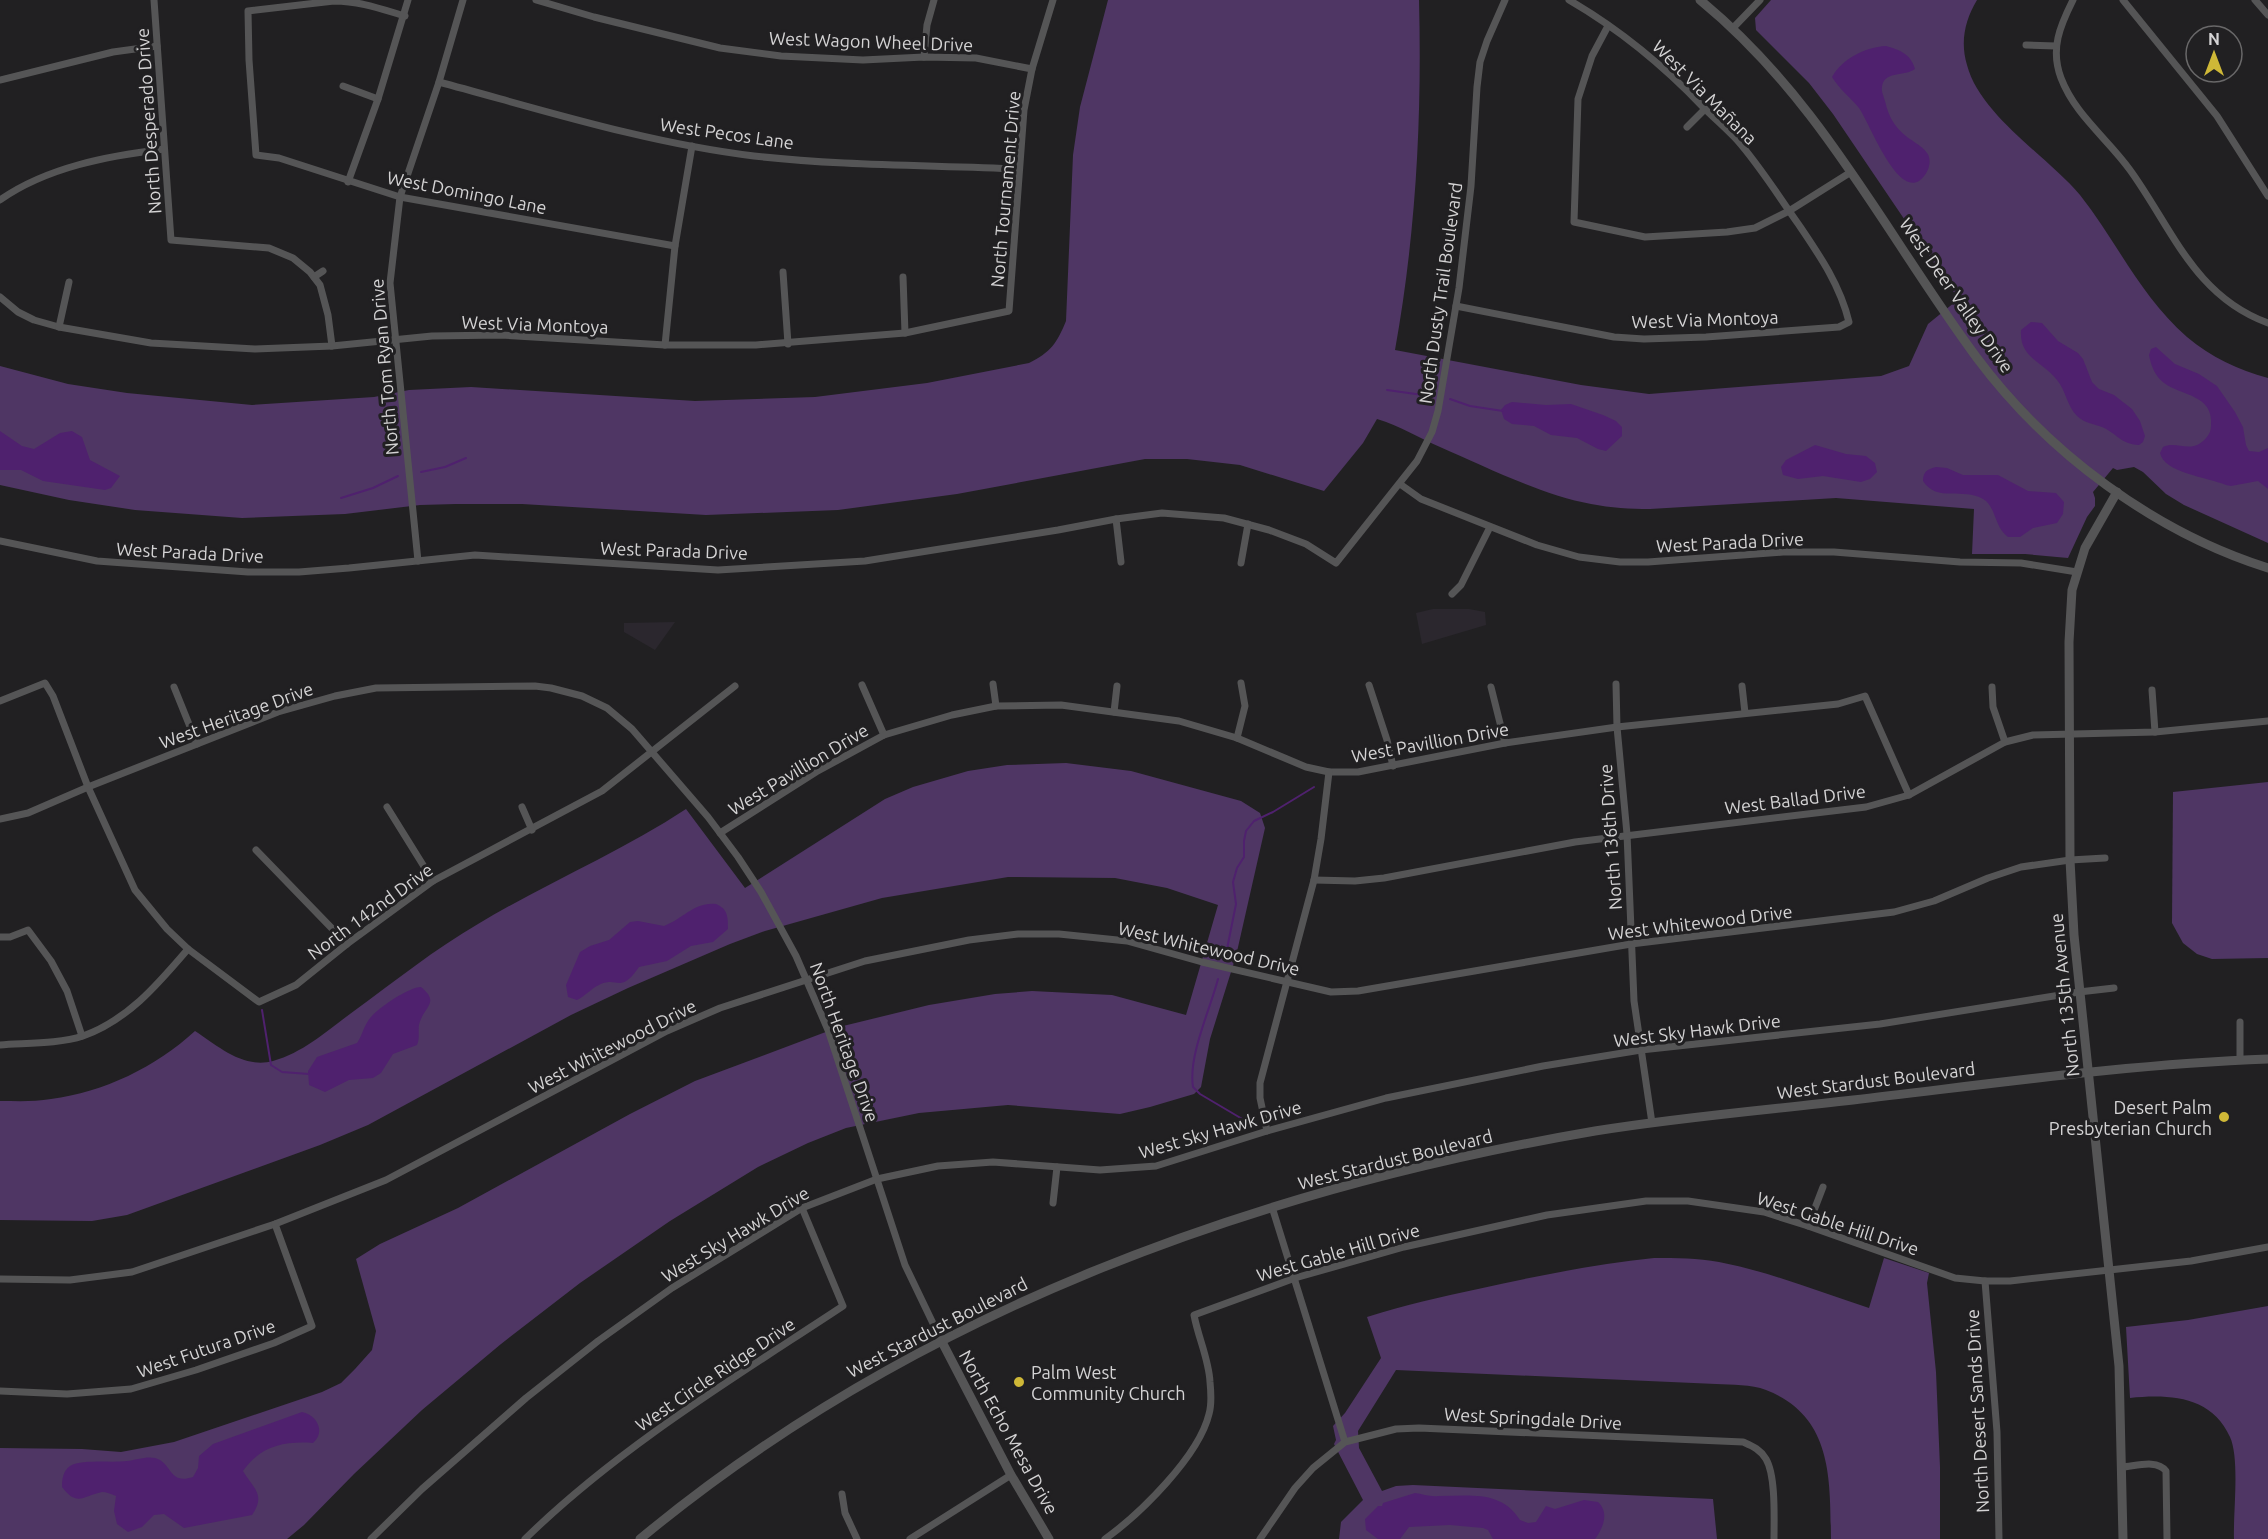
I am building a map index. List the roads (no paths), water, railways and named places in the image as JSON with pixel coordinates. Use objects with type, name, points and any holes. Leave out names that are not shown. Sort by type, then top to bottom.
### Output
[{"type":"street","name":"North Desperado Drive","points":[[154,0],[171,240],[270,248],[293,258],[314,277]]},
{"type":"street","points":[[348,182],[378,99],[408,0]]},
{"type":"street","name":"North Tom Ryan Drive","points":[[418,561],[390,283],[400,197],[439,82],[463,0]]},
{"type":"street","name":"West Wagon Wheel Drive","points":[[536,0],[720,48],[781,56],[863,60],[924,57],[976,58],[1032,69]]},
{"type":"street","points":[[924,57],[927,25],[934,0]]},
{"type":"street","name":"North Tournament Drive","points":[[1009,311],[1024,110],[1032,69],[1053,0]]},
{"type":"street","name":"North Dusty Trail Boulevard","points":[[1336,563],[1417,461],[1432,432],[1438,411],[1456,306],[1471,186],[1480,62],[1505,0]]},
{"type":"street","name":"West Via Mañana","points":[[1569,0],[1637,46],[1671,75],[1736,140],[1830,271],[1844,300],[1849,322]]},
{"type":"street","name":"West Deer Valley Drive","points":[[1700,0],[1733,28],[1790,88],[1836,148],[1978,359],[2019,407],[2045,433],[2116,492],[2183,532],[2268,568]]},
{"type":"street","points":[[1733,28],[1760,0]]},
{"type":"street","points":[[2073,0],[2061,23],[2056,46],[2061,78],[2072,98],[2087,120],[2130,169],[2191,266],[2231,305],[2268,323]]},
{"type":"street","points":[[2123,0],[2217,116],[2268,196]]},
{"type":"street","points":[[2255,0],[2268,15]]},
{"type":"street","name":"West Domingo Lane","points":[[405,16],[366,4],[347,1],[248,11],[256,155],[279,158],[400,197],[675,246]]},
{"type":"street","points":[[1608,26],[1592,56],[1578,99],[1574,222],[1645,237],[1684,236],[1755,228],[1789,211],[1851,172]]},
{"type":"street","points":[[2026,45],[2056,46]]},
{"type":"street","points":[[0,80],[113,52],[157,46]]},
{"type":"street","name":"West Pecos Lane","points":[[439,82],[618,131],[692,146],[766,157],[1018,169]]},
{"type":"street","points":[[343,86],[378,99]]},
{"type":"street","points":[[1687,126],[1705,109]]},
{"type":"street","points":[[665,345],[675,246],[692,146]]},
{"type":"street","points":[[0,200],[43,177],[79,165],[117,155],[164,149]]},
{"type":"street","points":[[323,271],[314,277],[320,285],[325,304],[332,346]]},
{"type":"street","points":[[783,272],[788,344]]},
{"type":"street","points":[[903,277],[905,333]]},
{"type":"street","points":[[59,327],[69,282]]},
{"type":"street","name":"West Via Montoya","points":[[0,297],[18,312],[34,320],[59,327],[122,339],[195,347],[255,350],[332,346],[432,336],[501,335],[665,345],[788,344],[905,333],[1009,311]]},
{"type":"street","name":"West Via Montoya","points":[[1456,306],[1614,337],[1644,339],[1706,337],[1832,327],[1849,322]]},
{"type":"street","name":"West Parada Drive","points":[[1400,484],[1421,499],[1537,545],[1579,557],[1620,562],[1783,552],[1834,552],[1960,562],[2021,563],[2077,572]]},
{"type":"street","name":"North 135th Avenue","points":[[2116,492],[2085,548],[2077,572],[2069,619],[2070,860],[2079,992],[2119,1366],[2123,1539]]},
{"type":"street","name":"West Parada Drive","points":[[0,541],[97,561],[228,571],[299,572],[475,555],[718,570],[782,568],[865,561],[1162,513],[1224,518],[1248,524],[1306,544],[1336,563]]},
{"type":"street","points":[[1116,519],[1121,562]]},
{"type":"street","points":[[1241,562],[1248,524]]},
{"type":"street","points":[[1452,594],[1461,585],[1490,527]]},
{"type":"street","points":[[0,701],[45,683],[53,696],[88,787],[135,890],[167,929],[188,949],[149,994],[118,1019],[82,1036],[37,1043],[0,1045]]},
{"type":"street","points":[[1237,738],[1245,706],[1241,683]]},
{"type":"street","points":[[993,684],[996,706]]},
{"type":"street","points":[[1616,684],[1617,727]]},
{"type":"street","points":[[862,685],[884,735]]},
{"type":"street","points":[[1369,685],[1393,766]]},
{"type":"street","name":"West Heritage Drive","points":[[0,819],[28,813],[88,787],[306,703],[361,690],[421,686],[535,686],[568,691],[607,708],[625,721],[652,750]]},
{"type":"street","name":"North 142nd Drive","points":[[188,949],[259,1002],[296,985],[347,944],[433,881],[602,791],[735,686]]},
{"type":"street","points":[[1114,711],[1117,686]]},
{"type":"street","points":[[1742,686],[1745,713]]},
{"type":"street","points":[[174,687],[197,744]]},
{"type":"street","points":[[1491,687],[1505,743]]},
{"type":"street","points":[[1992,687],[1993,706],[2005,742]]},
{"type":"street","points":[[2152,690],[2155,732]]},
{"type":"street","name":"West Pavillion Drive","points":[[720,833],[816,772],[884,735],[952,715],[996,706],[1061,705],[1179,721],[1237,738],[1283,760],[1306,767],[1329,772],[1358,772],[1505,743],[1617,727],[1838,704],[1865,696],[1909,795]]},
{"type":"street","name":"West Ballad Drive","points":[[1314,880],[1355,881],[1384,878],[1627,834],[1866,807],[1909,795],[2005,742],[2033,735],[2155,732],[2268,721]]},
{"type":"street","name":"North 136th Drive","points":[[1617,727],[1627,834],[1634,1001],[1652,1123]]},
{"type":"street","name":"North Heritage Drive","points":[[652,750],[720,833],[761,892],[807,978],[842,1071],[905,1265],[941,1340]]},
{"type":"street","points":[[1268,1131],[1260,1098],[1260,1083],[1314,880],[1329,772]]},
{"type":"street","points":[[387,807],[433,881]]},
{"type":"street","points":[[522,807],[532,830]]},
{"type":"street","points":[[256,850],[347,944]]},
{"type":"street","name":"West Whitewood Drive","points":[[0,1279],[70,1280],[132,1272],[275,1224],[386,1180],[667,1031],[720,1008],[865,961],[969,940],[1018,934],[1059,934],[1127,941],[1331,992],[1376,989],[1631,944],[1894,912],[1934,901],[2021,867],[2105,858]]},
{"type":"street","points":[[0,937],[10,937],[27,930],[51,961],[67,991],[82,1036]]},
{"type":"street","name":"West Sky Hawk Drive","points":[[371,1539],[481,1436],[598,1341],[706,1266],[802,1208],[877,1179],[938,1166],[993,1162],[1117,1170],[1156,1166],[1268,1131],[1397,1095],[1543,1065],[1641,1050],[1880,1024],[2114,988]]},
{"type":"street","points":[[2240,1022],[2240,1060]]},
{"type":"street","name":"West Stardust Boulevard","points":[[640,1539],[690,1497],[808,1415],[941,1340],[1013,1305],[1119,1260],[1272,1207],[1463,1156],[1652,1123],[2088,1072],[2168,1064],[2268,1059]]},
{"type":"street","points":[[1053,1203],[1057,1167]]},
{"type":"street","points":[[1808,1226],[1823,1187]]},
{"type":"street","name":"West Gable Hill Drive","points":[[1106,1539],[1157,1494],[1180,1466],[1205,1428],[1210,1412],[1210,1379],[1194,1315],[1294,1278],[1404,1247],[1547,1215],[1646,1201],[1688,1201],[1764,1212],[1955,1278],[1985,1281],[2191,1261],[2268,1247]]},
{"type":"street","points":[[1272,1207],[1345,1442]]},
{"type":"street","name":"West Circle Ridge Drive","points":[[525,1539],[601,1473],[660,1428],[709,1393],[843,1306],[802,1208]]},
{"type":"street","name":"West Futura Drive","points":[[0,1391],[67,1394],[131,1389],[196,1370],[274,1343],[312,1326],[275,1224]]},
{"type":"street","name":"North Desert Sands Drive","points":[[1985,1281],[1997,1432],[1999,1539]]},
{"type":"street","name":"North Echo Mesa Drive","points":[[941,1340],[1011,1475],[1049,1539]]},
{"type":"street","name":"West Springdale Drive","points":[[1260,1539],[1295,1488],[1318,1463],[1345,1442],[1396,1429],[1419,1428],[1743,1442],[1756,1448],[1766,1459],[1771,1479],[1774,1539]]},
{"type":"street","points":[[2122,1467],[2154,1464],[2163,1467],[2166,1471],[2167,1539]]},
{"type":"street","points":[[910,1539],[1011,1475]]},
{"type":"street","points":[[842,1494],[845,1514],[856,1539]]},
{"type":"waterway","points":[[1387,390],[1430,396]]},
{"type":"waterway","points":[[1450,399],[1470,406],[1503,411]]},
{"type":"waterway","points":[[421,472],[445,467],[466,458]]},
{"type":"waterway","points":[[341,498],[373,488],[398,476]]},
{"type":"waterway","points":[[1227,949],[1236,904],[1233,882],[1237,868],[1244,857],[1246,831],[1254,821],[1314,787]]},
{"type":"waterway","points":[[1218,979],[1197,1047],[1192,1075],[1193,1087],[1200,1094],[1244,1120]]},
{"type":"waterway","points":[[262,1010],[271,1065],[282,1072],[309,1074]]},
{"type":"place","name":"Desert Palm Presbyterian Church","points":[[2224,1117]]},
{"type":"place","name":"Palm West Community Church","points":[[1019,1382]]}]
